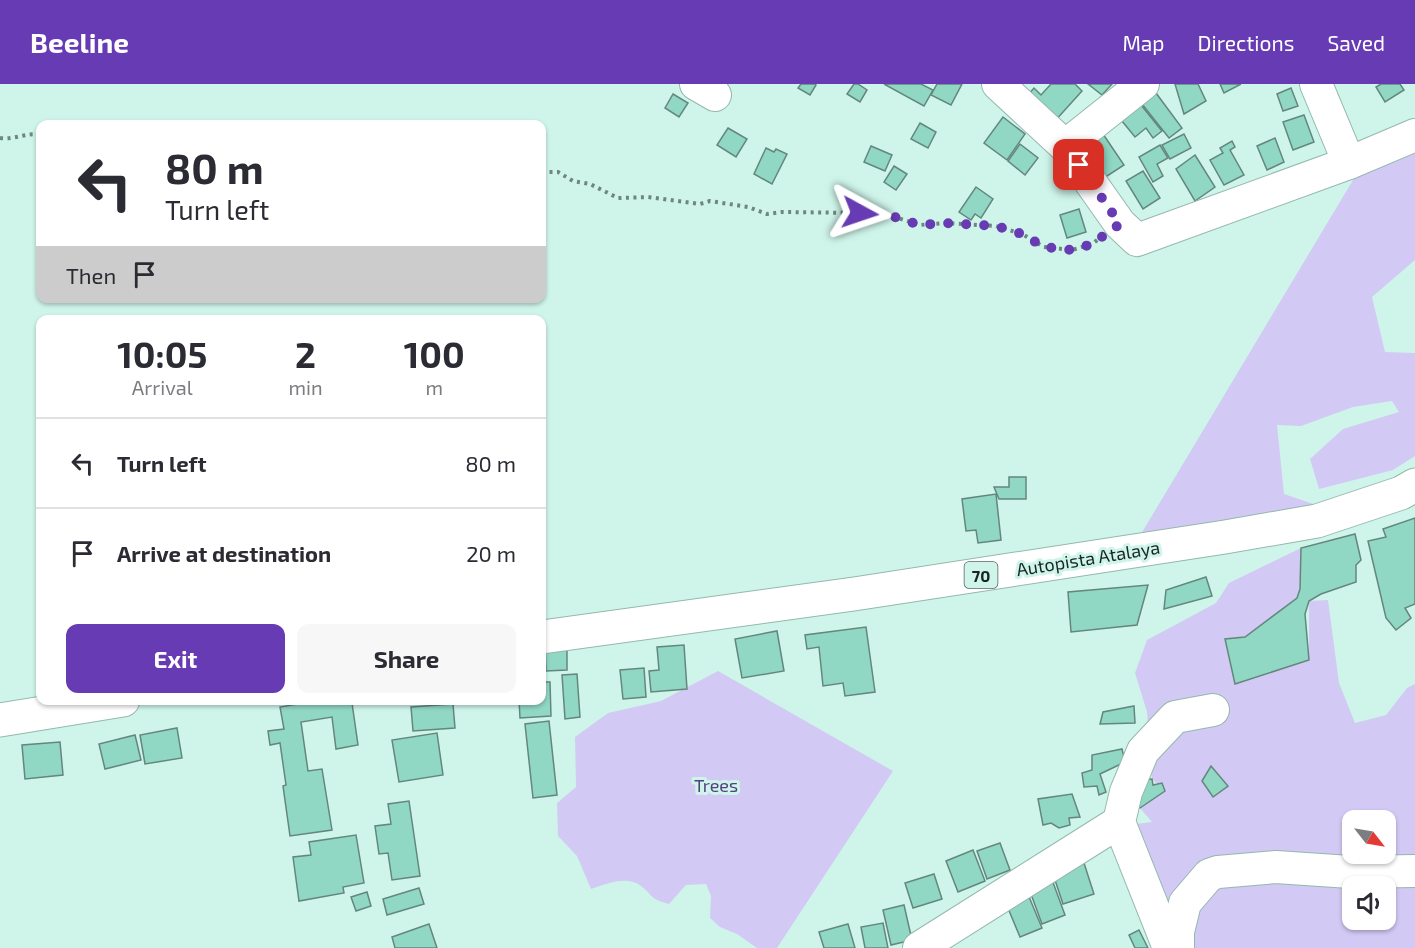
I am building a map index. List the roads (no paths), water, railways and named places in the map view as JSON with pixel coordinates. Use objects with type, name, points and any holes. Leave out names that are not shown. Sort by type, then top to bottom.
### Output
[{"type":"main road","name":"Autopista Atalaya","points":[[546,636],[854,594],[1317,521],[1401,493],[1415,485]]},
{"type":"main road","points":[[0,720],[92,705]]},
{"type":"street","points":[[998,84],[1065,146],[1120,224],[1137,240],[1349,163],[1415,135]]},
{"type":"street","points":[[1065,146],[1143,84]]},
{"type":"street","points":[[1316,84],[1349,163]]},
{"type":"street","points":[[1169,948],[1119,822],[1126,792],[1143,751],[1175,717],[1213,710]]},
{"type":"street","points":[[930,945],[1119,822]]},
{"type":"street","points":[[1179,948],[1178,932],[1185,903],[1209,875],[1218,872],[1276,867],[1350,872],[1415,871]]},
{"type":"park label","name":"Trees","points":[[716,785]]}]
